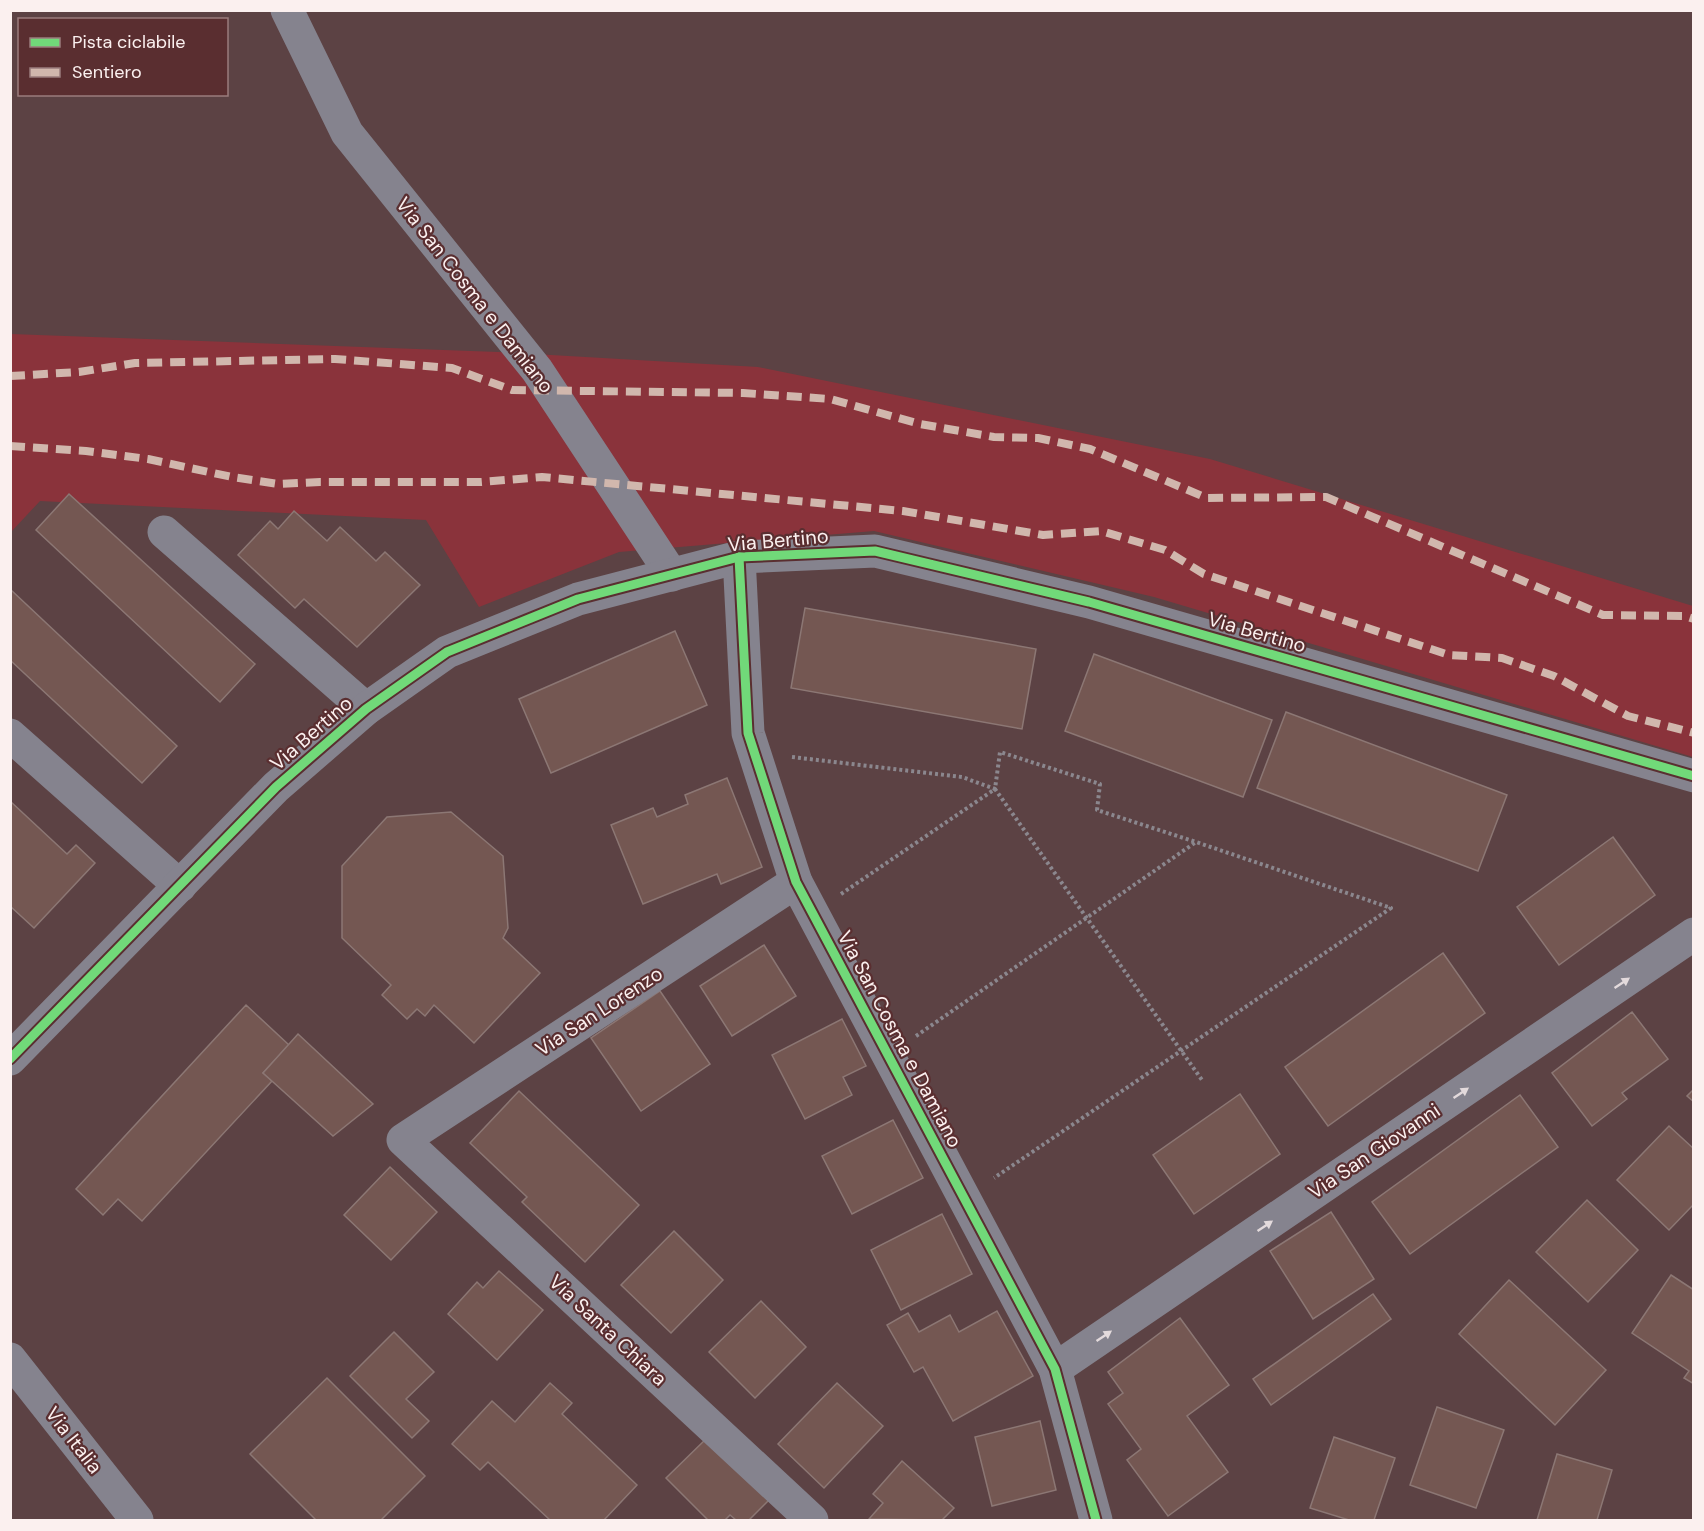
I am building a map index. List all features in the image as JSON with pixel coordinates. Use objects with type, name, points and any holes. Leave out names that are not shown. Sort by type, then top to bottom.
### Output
[{"type":"street","name":"Via San Cosma e Damiano","points":[[287,10],[347,133],[537,370],[672,575]]},
{"type":"street","name":"Via Bertino","points":[[164,532],[366,709]]},
{"type":"street","name":"Via Bertino","points":[[10,1059],[276,787],[366,709],[447,652],[578,599],[739,557],[875,551],[1089,602],[1694,776]]},
{"type":"street","name":"Via San Cosma e Damiano","points":[[739,557],[748,733],[796,882],[1055,1369],[1096,1521]]},
{"type":"street","points":[[10,735],[180,886]]},
{"type":"street","name":"Via San Lorenzo","points":[[403,1140],[796,882]]},
{"type":"street","name":"Via San Giovanni","points":[[1055,1369],[1694,934]]},
{"type":"street","name":"Via Santa Chiara","points":[[403,1140],[812,1521]]},
{"type":"street","name":"Via Italia","points":[[10,1359],[137,1521]]},
{"type":"path","points":[[813,914],[995,789],[1000,752],[1100,784],[1097,810],[1391,908],[964,1198]]},
{"type":"path","points":[[754,753],[962,777],[995,789],[1202,1080]]},
{"type":"path","points":[[888,1055],[1196,842]]},
{"type":"shaded area","points":[[11,334],[498,352],[758,367],[1210,459],[1693,606],[1693,757],[1154,597],[874,531],[619,552],[479,607],[426,520],[40,501],[11,532]]},
{"type":"building","points":[[69,494],[255,664],[220,702],[36,530]]},
{"type":"building","points":[[294,511],[327,541],[340,527],[376,561],[385,552],[420,585],[357,647],[304,599],[295,608],[238,555],[270,521],[278,529]]},
{"type":"building","points":[[10,589],[177,746],[142,783],[10,660]]},
{"type":"building","points":[[805,608],[1036,649],[1022,729],[791,688]]},
{"type":"building","points":[[675,631],[707,705],[551,773],[519,699]]},
{"type":"building","points":[[1094,654],[1272,720],[1243,797],[1065,731]]},
{"type":"building","points":[[1286,712],[1507,795],[1478,871],[1257,788]]},
{"type":"building","points":[[727,778],[762,867],[721,884],[717,874],[643,904],[611,825],[653,808],[657,817],[688,804],[685,795]]},
{"type":"building","points":[[10,801],[67,854],[76,845],[95,863],[34,928],[10,906]]},
{"type":"building","points":[[451,812],[503,856],[508,928],[503,938],[540,973],[474,1043],[434,1005],[425,1016],[417,1009],[407,1019],[382,995],[391,985],[342,938],[342,866],[387,817]]},
{"type":"building","points":[[1613,837],[1655,895],[1559,965],[1517,907]]},
{"type":"building","points":[[764,945],[796,996],[732,1036],[700,986]]},
{"type":"building","points":[[1443,953],[1485,1013],[1328,1126],[1285,1067]]},
{"type":"building","points":[[660,991],[710,1064],[641,1111],[591,1038]]},
{"type":"building","points":[[246,1005],[289,1045],[263,1073],[272,1081],[142,1221],[118,1199],[103,1215],[76,1189]]},
{"type":"building","points":[[1632,1012],[1668,1059],[1622,1093],[1627,1099],[1592,1126],[1552,1073]]},
{"type":"building","points":[[842,1019],[866,1066],[843,1077],[852,1095],[805,1119],[772,1055]]},
{"type":"building","points":[[298,1034],[373,1104],[333,1136],[263,1073]]},
{"type":"building","points":[[1694,1089],[1694,1102],[1687,1096]]},
{"type":"building","points":[[519,1091],[639,1205],[585,1262],[522,1202],[527,1197],[470,1143]]},
{"type":"building","points":[[1240,1094],[1280,1154],[1194,1214],[1153,1155]]},
{"type":"building","points":[[1520,1095],[1558,1147],[1410,1254],[1372,1202]]},
{"type":"building","points":[[893,1120],[923,1178],[852,1214],[822,1156]]},
{"type":"building","points":[[1669,1126],[1694,1149],[1694,1204],[1669,1230],[1617,1180]]},
{"type":"building","points":[[390,1167],[437,1212],[391,1260],[344,1215]]},
{"type":"building","points":[[1587,1200],[1638,1250],[1588,1302],[1536,1252]]},
{"type":"building","points":[[1331,1212],[1374,1279],[1313,1319],[1270,1251]]},
{"type":"building","points":[[942,1214],[972,1274],[901,1310],[871,1250]]},
{"type":"building","points":[[674,1231],[723,1280],[671,1333],[621,1285]]},
{"type":"building","points":[[499,1271],[543,1310],[497,1360],[448,1314],[477,1282],[483,1288]]},
{"type":"building","points":[[1671,1275],[1694,1290],[1694,1384],[1684,1378],[1689,1371],[1632,1333]]},
{"type":"building","points":[[1509,1280],[1606,1370],[1555,1425],[1459,1334]]},
{"type":"building","points":[[1373,1294],[1391,1319],[1271,1405],[1253,1379]]},
{"type":"building","points":[[761,1301],[806,1347],[755,1398],[709,1352]]},
{"type":"building","points":[[997,1311],[1033,1376],[953,1421],[923,1367],[914,1372],[887,1325],[908,1313],[919,1332],[950,1315],[959,1332]]},
{"type":"building","points":[[1180,1318],[1229,1385],[1187,1416],[1228,1472],[1168,1516],[1127,1460],[1141,1449],[1108,1404],[1123,1393],[1108,1372]]},
{"type":"building","points":[[394,1332],[434,1372],[406,1399],[429,1421],[412,1438],[350,1376]]},
{"type":"building","points":[[327,1378],[425,1476],[381,1520],[316,1520],[250,1454]]},
{"type":"building","points":[[550,1383],[572,1403],[562,1414],[637,1485],[604,1520],[550,1520],[488,1462],[480,1470],[452,1444],[492,1401],[515,1422]]},
{"type":"building","points":[[837,1383],[883,1426],[824,1488],[778,1444]]},
{"type":"building","points":[[1437,1407],[1504,1430],[1476,1508],[1410,1485]]},
{"type":"building","points":[[1040,1421],[1056,1490],[992,1506],[975,1437]]},
{"type":"building","points":[[709,1436],[771,1498],[749,1520],[736,1520],[730,1515],[725,1520],[708,1520],[666,1478]]},
{"type":"building","points":[[1334,1437],[1395,1458],[1374,1520],[1349,1520],[1310,1508]]},
{"type":"building","points":[[1557,1454],[1612,1470],[1597,1520],[1537,1520]]},
{"type":"building","points":[[902,1461],[954,1508],[942,1520],[869,1519],[883,1503],[873,1494]]},
{"type":"marked path","points":[[10,376],[79,372],[135,363],[335,359],[452,368],[512,390],[743,393],[830,399],[920,424],[994,437],[1038,438],[1090,449],[1207,498],[1326,497],[1603,615],[1685,616],[1694,619]]},
{"type":"marked path","points":[[10,446],[86,451],[148,459],[232,477],[278,484],[481,482],[542,477],[903,511],[1043,535],[1101,531],[1165,550],[1204,574],[1449,655],[1502,658],[1554,676],[1628,716],[1694,733]]},
{"type":"cycle path","points":[[10,1059],[276,787],[366,709],[447,652],[578,599],[739,557],[875,551],[1089,602],[1694,776]]},
{"type":"cycle path","points":[[739,557],[748,733],[796,882],[1055,1369],[1096,1520]]}]
